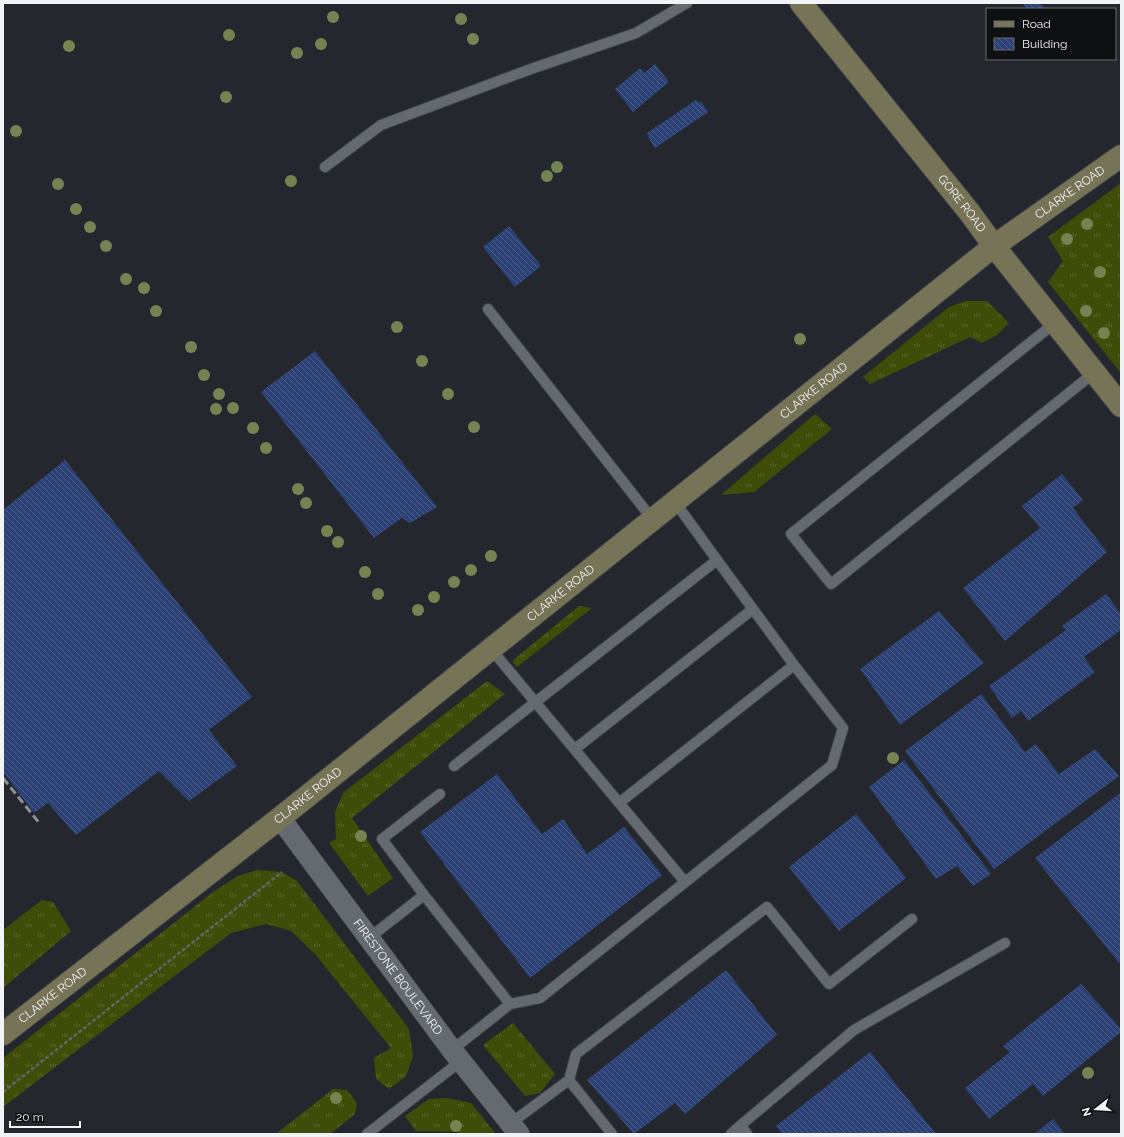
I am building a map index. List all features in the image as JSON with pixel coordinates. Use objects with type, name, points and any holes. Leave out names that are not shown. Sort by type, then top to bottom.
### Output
[{"type":"main road","name":"GORE ROAD","points":[[801,3],[970,213],[994,246],[1056,322],[1121,406]]},
{"type":"main road","name":"CLARKE ROAD","points":[[3,1034],[280,818],[654,520],[994,246],[1121,156]]},
{"type":"street","name":"FIRESTONE BOULEVARD","points":[[280,818],[456,1055],[515,1129]]},
{"type":"lane","points":[[325,167],[381,125],[528,70],[636,33],[687,3]]},
{"type":"lane","points":[[488,309],[654,520]]},
{"type":"lane","points":[[1056,322],[791,534],[831,584],[1095,372]]},
{"type":"lane","points":[[366,1134],[456,1055],[510,1004],[540,998],[832,765],[843,728],[794,665],[675,502]]},
{"type":"lane","points":[[454,766],[718,560]]},
{"type":"lane","points":[[575,750],[753,609]]},
{"type":"lane","points":[[491,650],[685,882]]},
{"type":"lane","points":[[619,802],[794,665]]},
{"type":"lane","points":[[440,794],[382,839],[510,1004]]},
{"type":"lane","points":[[369,938],[424,895]]},
{"type":"lane","points":[[515,1129],[569,1080],[576,1054],[767,907],[829,984],[912,919]]},
{"type":"lane","points":[[731,1134],[854,1030],[1005,943]]},
{"type":"lane","points":[[569,1080],[612,1134]]},
{"type":"lane","points":[[741,1125],[747,1134]]},
{"type":"path","points":[[3,1092],[282,872]]},
{"type":"green space","points":[[1121,183],[1121,373],[1048,282],[1063,261],[1048,237]]},
{"type":"green space","points":[[966,301],[987,301],[1009,323],[997,335],[982,343],[970,337],[870,384],[863,377],[949,307]]},
{"type":"green space","points":[[815,414],[832,429],[754,492],[721,495]]},
{"type":"green space","points":[[579,606],[592,608],[517,667],[512,661]]},
{"type":"green space","points":[[487,681],[505,694],[352,818],[393,878],[368,896],[329,843],[336,839],[335,812],[343,793]]},
{"type":"green space","points":[[257,870],[282,872],[297,881],[409,1029],[413,1056],[406,1076],[389,1089],[376,1079],[374,1058],[391,1048],[315,954],[291,931],[266,924],[231,933],[3,1107],[3,1058],[213,892],[238,876]]},
{"type":"green space","points":[[42,900],[53,902],[71,931],[3,988],[3,930]]},
{"type":"green space","points":[[513,1023],[555,1074],[540,1093],[525,1096],[483,1045]]},
{"type":"green space","points":[[333,1089],[347,1090],[357,1103],[355,1114],[330,1134],[276,1134]]},
{"type":"green space","points":[[447,1098],[471,1103],[496,1134],[460,1134],[458,1132],[416,1131],[405,1116],[429,1099]]},
{"type":"building","points":[[1022,3],[1040,3],[1044,8],[1027,8]]},
{"type":"building","points":[[655,64],[669,82],[633,112],[615,89],[640,68],[644,73]]},
{"type":"building","points":[[696,100],[699,103],[701,101],[708,112],[655,148],[647,133]]},
{"type":"building","points":[[509,226],[541,266],[515,287],[483,247]]},
{"type":"building","points":[[315,351],[437,507],[410,523],[402,518],[374,538],[261,392]]},
{"type":"building","points":[[65,460],[252,697],[209,730],[237,766],[189,801],[159,771],[76,835],[48,803],[34,813],[3,772],[3,510]]},
{"type":"building","points":[[1062,474],[1083,500],[1073,508],[1107,552],[1005,641],[963,588],[1040,528],[1022,506]]},
{"type":"building","points":[[1106,594],[1121,614],[1121,630],[1084,657],[1095,672],[1028,721],[1021,711],[1012,718],[989,686],[1066,630],[1062,626]]},
{"type":"building","points":[[939,611],[984,663],[900,725],[860,669]]},
{"type":"building","points":[[981,694],[1025,752],[1036,744],[1059,774],[1095,749],[1119,776],[994,869],[905,751]]},
{"type":"building","points":[[904,760],[991,874],[973,886],[957,866],[936,879],[869,787]]},
{"type":"building","points":[[497,774],[542,834],[563,819],[587,854],[624,827],[662,875],[530,978],[420,832]]},
{"type":"building","points":[[1120,793],[1121,961],[1119,963],[1035,858]]},
{"type":"building","points":[[856,814],[906,878],[839,931],[789,867]]},
{"type":"building","points":[[726,970],[777,1035],[685,1114],[675,1103],[634,1134],[587,1080]]},
{"type":"building","points":[[1081,984],[1121,1029],[1121,1032],[1043,1096],[1033,1084],[989,1119],[965,1088],[1010,1052],[1003,1046]]},
{"type":"building","points":[[870,1052],[936,1134],[782,1134],[776,1126]]},
{"type":"building","points":[[1053,1119],[1065,1134],[1034,1134]]},
{"type":"railway","points":[[3,778],[40,824]]}]
